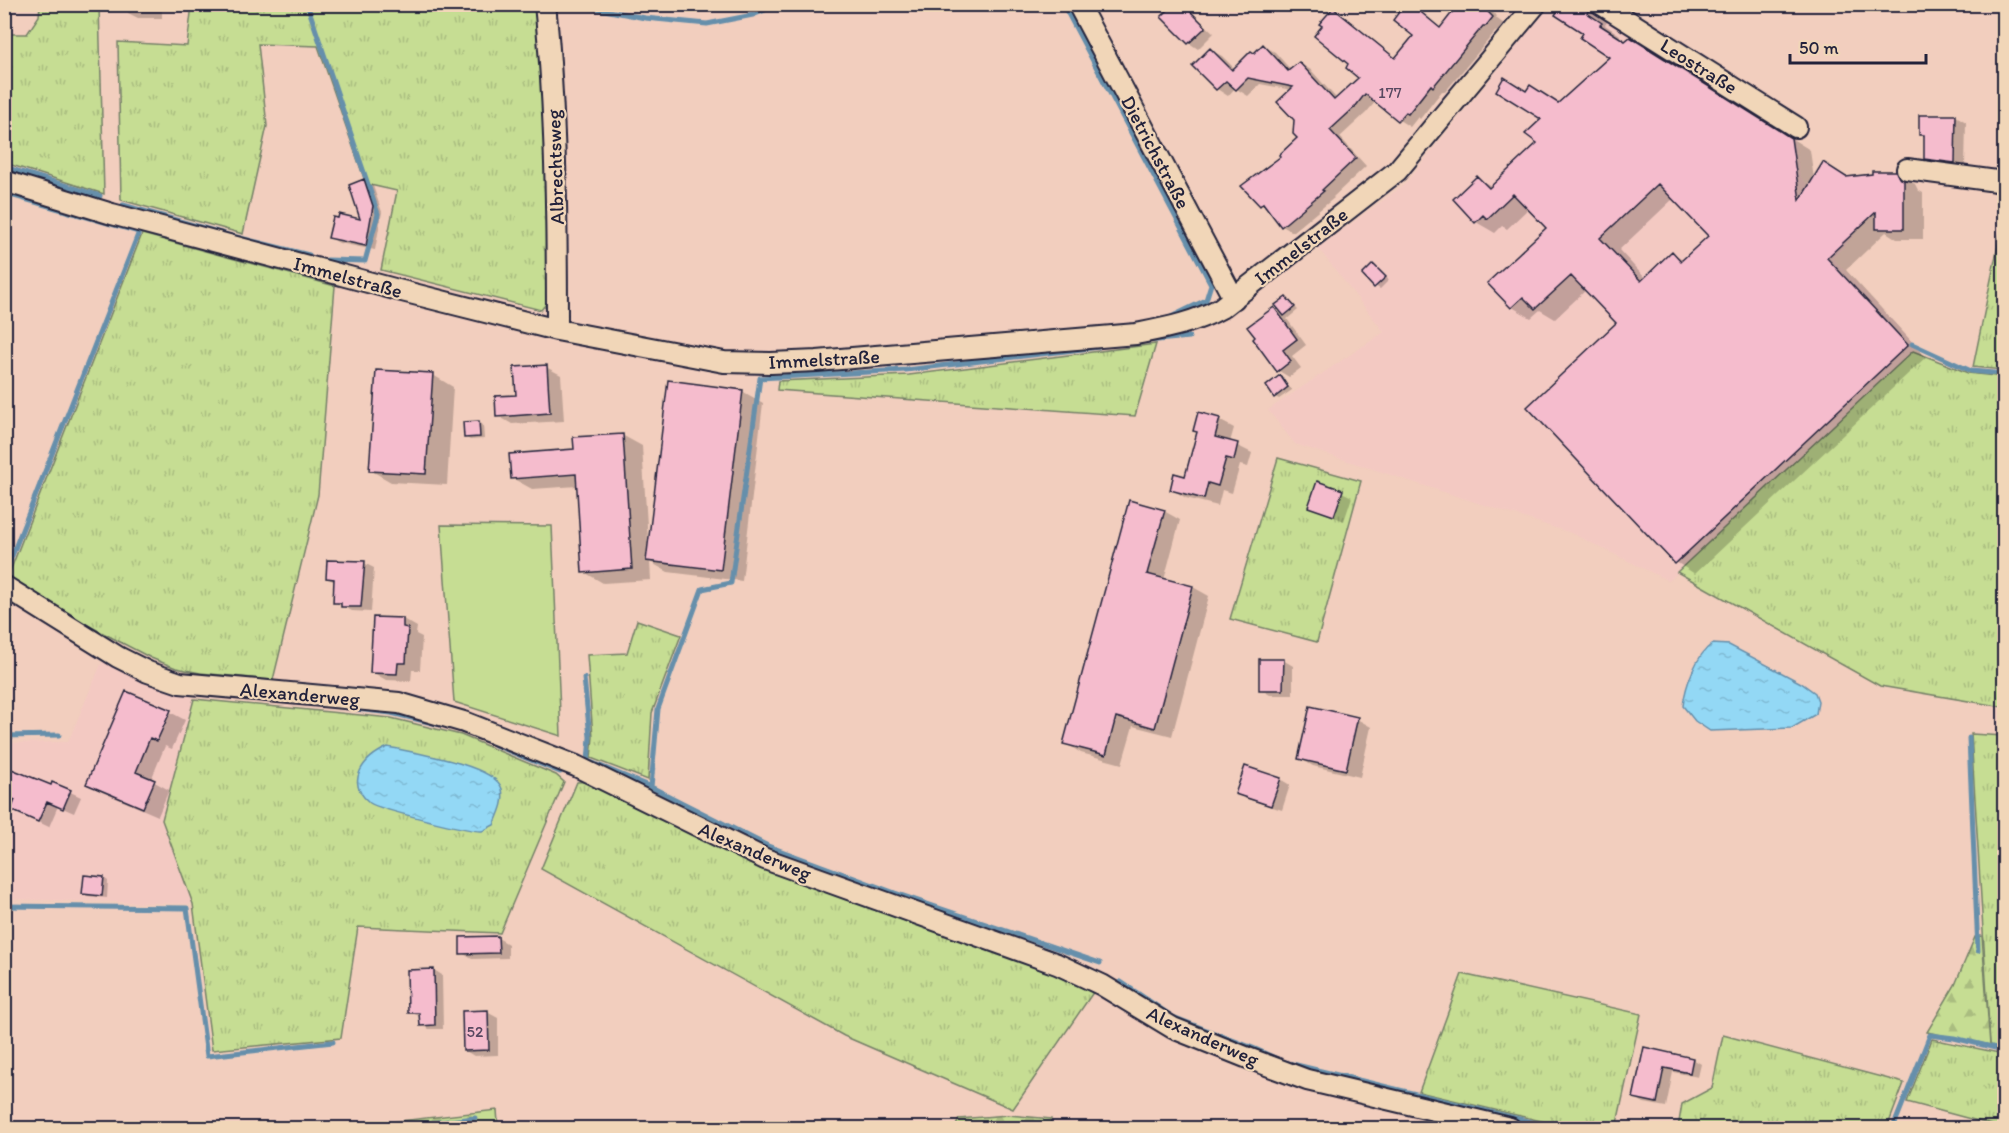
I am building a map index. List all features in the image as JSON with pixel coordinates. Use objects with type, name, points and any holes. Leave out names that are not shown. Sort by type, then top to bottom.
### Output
[{"type":"street","name":"Albrechtsweg","points":[[545,4],[553,96],[557,223],[557,330]]},
{"type":"street","name":"Dietrichstraße","points":[[1078,4],[1234,299]]},
{"type":"street","name":"Immelstraße","points":[[4,181],[112,214],[557,330],[724,362],[783,362],[1136,334],[1203,318],[1234,299],[1398,171],[1536,4]]},
{"type":"street","name":"Leostraße","points":[[1601,4],[1796,127]]},
{"type":"street","points":[[1907,169],[2004,182]]},
{"type":"street","name":"Alexanderweg","points":[[4,586],[118,657],[148,672],[180,683],[399,703],[464,722],[576,766],[765,859],[1057,964],[1102,985],[1173,1028],[1248,1058],[1307,1080],[1510,1128]]},
{"type":"shaded area","points":[[1551,5],[1593,5],[1793,128],[1800,176],[1854,236],[1833,258],[1914,344],[1913,351],[1669,581],[1571,533],[1295,444],[1268,410],[1384,332],[1318,248],[1404,185]]},
{"type":"shaded area","points":[[104,657],[177,689],[194,699],[162,820],[193,904],[5,899],[5,743],[68,742]]},
{"type":"green space","points":[[40,5],[99,5],[104,194],[5,163],[5,34],[27,34],[39,16]]},
{"type":"green space","points":[[192,5],[540,5],[551,298],[541,310],[381,270],[397,191],[366,184],[318,46],[258,44],[267,126],[243,234],[121,200],[118,42],[187,46]]},
{"type":"green space","points":[[2004,216],[2004,370],[1973,367]]},
{"type":"green space","points":[[142,234],[335,286],[318,495],[273,680],[200,673],[176,668],[151,658],[76,619],[7,579]]},
{"type":"green space","points":[[1156,344],[1135,416],[777,390],[778,381],[909,375]]},
{"type":"green space","points":[[1913,351],[1968,373],[2004,377],[2004,707],[1880,686],[1677,572]]},
{"type":"green space","points":[[1278,458],[1361,481],[1317,642],[1230,619]]},
{"type":"green space","points":[[441,525],[552,526],[561,736],[454,702]]},
{"type":"green space","points":[[637,620],[681,635],[652,713],[648,780],[591,758],[593,737],[587,655],[627,653]]},
{"type":"green space","points":[[194,699],[391,718],[461,735],[556,775],[564,782],[500,933],[358,927],[341,1038],[212,1050],[193,904],[162,820]]},
{"type":"green space","points":[[1971,734],[2004,736],[2004,1048],[1990,1045]]},
{"type":"green space","points":[[597,781],[1054,969],[1094,991],[1013,1109],[844,1036],[541,869],[577,782]]},
{"type":"green space","points":[[1982,936],[1990,1045],[1927,1032],[1955,985],[1975,937]]},
{"type":"green space","points":[[1462,974],[1641,1014],[1616,1128],[1571,1128],[1419,1092]]},
{"type":"green space","points":[[1723,1035],[1904,1083],[1887,1128],[1678,1128],[1682,1104],[1712,1088]]},
{"type":"green space","points":[[1932,1039],[2004,1054],[2004,1128],[1907,1102]]},
{"type":"green space","points":[[497,1110],[498,1123],[457,1128],[338,1128]]},
{"type":"green space","points":[[1008,1115],[1051,1119],[1050,1128],[955,1128],[959,1119]]},
{"type":"water","points":[[1712,644],[1729,645],[1801,683],[1815,693],[1818,701],[1816,714],[1792,728],[1710,731],[1695,721],[1683,706],[1684,698],[1696,663]]},
{"type":"water","points":[[388,747],[469,766],[496,781],[502,789],[503,798],[494,825],[482,831],[474,830],[406,815],[370,803],[362,795],[358,786],[360,771],[372,757]]},
{"type":"building","points":[[1174,4],[1183,4],[1206,27],[1188,44],[1161,17]]},
{"type":"building","points":[[1405,4],[1411,4],[1440,28],[1461,4],[1490,4],[1486,10],[1493,17],[1433,87],[1431,85],[1408,114],[1406,112],[1398,121],[1365,94],[1355,107],[1330,130],[1356,158],[1322,190],[1324,191],[1281,227],[1263,203],[1260,206],[1241,186],[1280,157],[1279,155],[1297,138],[1293,134],[1294,120],[1277,102],[1293,87],[1248,78],[1236,90],[1226,81],[1216,90],[1192,66],[1210,48],[1232,70],[1251,51],[1254,53],[1263,44],[1288,71],[1299,62],[1334,100],[1358,78],[1346,68],[1348,64],[1314,36],[1322,26],[1319,24],[1333,8],[1395,58],[1413,36],[1393,20]]},
{"type":"building","points":[[1562,4],[1589,4],[1590,8],[1587,13],[1602,23],[1600,25],[1625,41],[1630,37],[1791,138],[1800,200],[1823,162],[1846,177],[1872,174],[1872,171],[1896,171],[1899,178],[1904,180],[1904,229],[1876,229],[1876,212],[1827,258],[1908,345],[1675,564],[1527,407],[1616,323],[1571,276],[1535,309],[1523,297],[1511,308],[1487,283],[1546,228],[1513,194],[1487,219],[1483,215],[1475,223],[1453,199],[1477,176],[1489,188],[1537,143],[1525,134],[1541,119],[1496,91],[1504,77],[1526,91],[1530,85],[1558,103],[1609,57],[1580,38],[1583,33],[1555,15]],"holes":[[[1658,184],[1708,236],[1681,261],[1672,251],[1641,281],[1600,238]]]},
{"type":"building","points":[[1919,115],[1956,115],[1955,163],[1924,159],[1924,135],[1919,135]]},
{"type":"building","points":[[364,179],[373,206],[366,246],[328,238],[333,217],[338,218],[339,214],[360,219],[349,185]]},
{"type":"building","points":[[1373,264],[1386,277],[1374,288],[1362,275]]},
{"type":"building","points":[[1286,297],[1295,307],[1284,316],[1275,305]]},
{"type":"building","points":[[1274,307],[1297,339],[1283,350],[1291,361],[1277,372],[1247,327]]},
{"type":"building","points":[[547,365],[550,413],[496,417],[495,396],[516,395],[514,367]]},
{"type":"building","points":[[376,370],[433,373],[426,474],[369,471]]},
{"type":"building","points":[[1280,375],[1288,387],[1274,398],[1266,386]]},
{"type":"building","points":[[668,380],[743,390],[721,570],[646,561]]},
{"type":"building","points":[[1198,412],[1220,418],[1215,437],[1238,443],[1234,460],[1226,458],[1218,486],[1208,483],[1204,499],[1170,490],[1174,473],[1185,476],[1197,432],[1193,431]]},
{"type":"building","points":[[479,421],[480,437],[464,438],[463,422]]},
{"type":"building","points":[[623,434],[632,569],[582,573],[576,474],[511,479],[509,454],[574,449],[573,437]]},
{"type":"building","points":[[1317,481],[1343,490],[1334,516],[1308,507]]},
{"type":"building","points":[[1129,500],[1165,510],[1147,574],[1193,586],[1155,728],[1116,717],[1106,755],[1063,744]]},
{"type":"building","points":[[327,560],[365,561],[361,607],[341,607],[341,603],[333,603],[334,579],[326,578]]},
{"type":"building","points":[[373,617],[403,618],[403,627],[408,628],[406,663],[398,663],[397,674],[370,673]]},
{"type":"building","points":[[1259,659],[1284,659],[1283,690],[1259,690]]},
{"type":"building","points":[[126,691],[171,710],[157,741],[150,738],[136,772],[155,780],[143,808],[86,784]]},
{"type":"building","points":[[1310,706],[1358,717],[1346,770],[1298,759]]},
{"type":"building","points":[[4,766],[51,785],[52,782],[71,790],[63,809],[47,802],[38,822],[11,810],[15,800],[4,795]]},
{"type":"building","points":[[1245,766],[1281,778],[1271,806],[1235,794]]},
{"type":"building","points":[[84,875],[104,877],[102,896],[82,894]]},
{"type":"building","points":[[498,936],[499,953],[460,954],[460,937]]},
{"type":"building","points":[[434,969],[435,1025],[420,1026],[419,1013],[408,1013],[407,970]]},
{"type":"building","points":[[488,1010],[489,1050],[463,1051],[462,1011]]},
{"type":"building","points":[[1644,1047],[1693,1058],[1690,1073],[1664,1068],[1657,1103],[1633,1098]]},
{"type":"waterway","points":[[307,4],[378,214],[365,261],[327,260]]},
{"type":"waterway","points":[[574,4],[645,18],[707,24],[753,15],[779,4]]},
{"type":"waterway","points":[[1063,4],[1211,284],[1206,300],[1171,317]]},
{"type":"waterway","points":[[4,167],[100,196]]},
{"type":"waterway","points":[[4,193],[139,232],[4,576]]},
{"type":"waterway","points":[[123,205],[309,255]]},
{"type":"waterway","points":[[1147,341],[1189,337]]},
{"type":"waterway","points":[[1912,344],[1971,371],[2004,374]]},
{"type":"waterway","points":[[651,787],[658,709],[702,589],[731,583],[760,378],[906,370],[1099,347]]},
{"type":"waterway","points":[[584,678],[590,737],[588,761],[651,787],[768,846],[895,893],[1100,963]]},
{"type":"waterway","points":[[356,709],[391,713],[441,725]]},
{"type":"waterway","points":[[4,736],[59,735]]},
{"type":"waterway","points":[[1969,738],[1978,951]]},
{"type":"waterway","points":[[495,745],[560,772]]},
{"type":"waterway","points":[[4,906],[187,908],[207,1056],[333,1042]]},
{"type":"waterway","points":[[1121,982],[1173,1017],[1284,1062],[1556,1128]]},
{"type":"waterway","points":[[1893,1128],[1930,1035],[1954,1038],[2004,1050]]},
{"type":"waterway","points":[[389,1128],[475,1118]]}]
